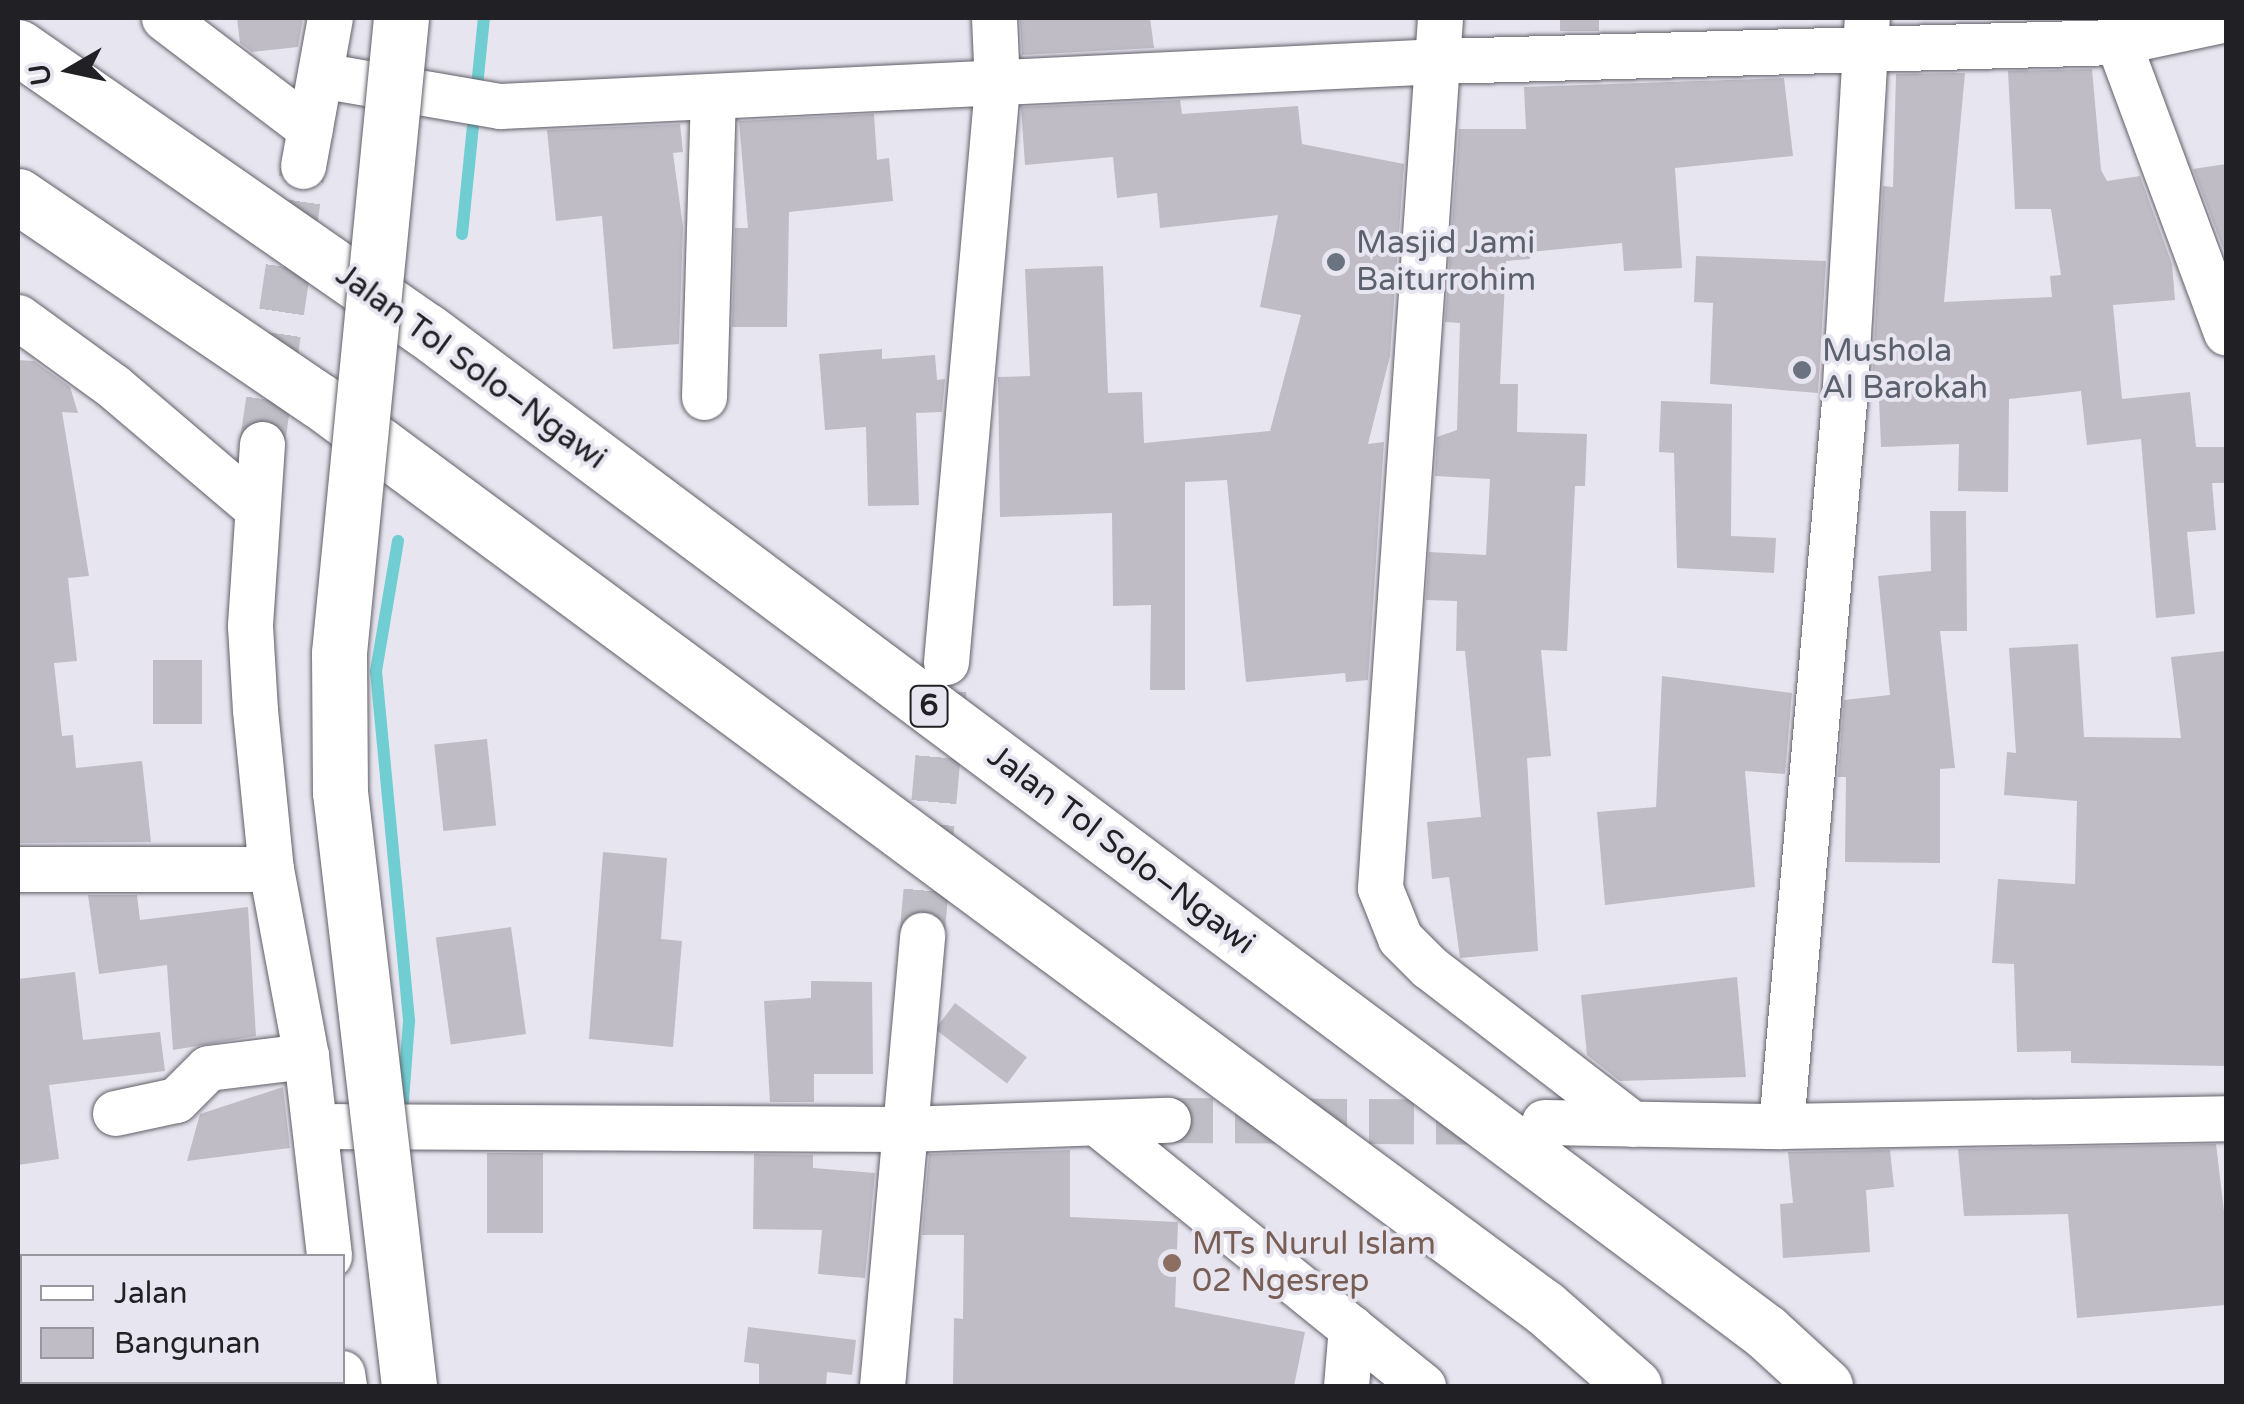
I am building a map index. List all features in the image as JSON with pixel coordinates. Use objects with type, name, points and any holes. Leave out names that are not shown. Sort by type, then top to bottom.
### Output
[{"type":"main road","points":[[401,18],[339,654],[340,792],[408,1386]]},
{"type":"main road","name":"Jalan Tol Solo–Ngawi","points":[[18,47],[427,331],[1766,1332],[1825,1386]]},
{"type":"main road","points":[[18,196],[320,401],[1545,1308],[1634,1386]]},
{"type":"street","points":[[173,21],[307,147],[330,18]]},
{"type":"street","points":[[946,662],[997,86],[994,18]]},
{"type":"street","points":[[320,75],[500,106],[997,86],[1440,40],[1868,32],[2118,42],[2226,19]]},
{"type":"street","points":[[1780,1126],[1843,422],[1868,32]]},
{"type":"street","points":[[1440,40],[1380,888],[1400,938],[1430,967],[1633,1124]]},
{"type":"street","points":[[2118,42],[2226,333]]},
{"type":"street","points":[[704,396],[713,97]]},
{"type":"street","points":[[18,317],[113,386],[254,507]]},
{"type":"street","points":[[262,444],[254,507],[250,626],[272,869],[306,1056],[330,1254]]},
{"type":"street","points":[[18,869],[272,869]]},
{"type":"street","points":[[882,1386],[922,934]]},
{"type":"street","points":[[115,1113],[176,1100],[208,1068],[306,1056]]},
{"type":"street","points":[[1544,1122],[1780,1126],[2226,1118]]},
{"type":"street","points":[[315,1126],[905,1128],[1168,1120]]},
{"type":"street","points":[[1097,1122],[1423,1386]]},
{"type":"street","points":[[1346,1386],[1351,1328]]},
{"type":"building","points":[[237,18],[303,18],[298,47],[252,52],[240,43]]},
{"type":"building","points":[[1020,18],[1150,18],[1154,48],[1022,55]]},
{"type":"building","points":[[1560,18],[1599,18],[1599,31],[1560,31]]},
{"type":"building","points":[[2092,69],[2101,170],[2107,181],[2140,176],[2172,264],[2175,300],[2113,305],[2122,399],[2190,392],[2196,447],[2226,447],[2226,483],[2212,483],[2216,530],[2187,532],[2195,614],[2156,618],[2141,439],[2087,445],[2081,391],[2009,399],[2008,492],[1958,491],[1959,444],[1881,447],[1879,398],[1871,398],[1883,186],[1893,187],[1896,74],[1965,73],[1944,302],[2052,297],[2050,276],[2061,275],[2051,209],[2015,209],[2008,71]]},
{"type":"building","points":[[1784,78],[1793,156],[1675,168],[1682,268],[1624,271],[1622,243],[1530,252],[1530,259],[1506,261],[1500,384],[1518,384],[1517,432],[1587,434],[1585,486],[1575,486],[1567,651],[1541,650],[1551,756],[1527,758],[1538,951],[1460,958],[1449,877],[1432,879],[1427,822],[1481,817],[1465,651],[1456,651],[1457,601],[1426,600],[1429,552],[1486,555],[1490,479],[1435,476],[1437,437],[1457,430],[1460,323],[1445,322],[1459,129],[1526,129],[1524,87]]},
{"type":"building","points":[[1180,100],[1182,114],[1298,106],[1302,144],[1404,164],[1390,356],[1368,444],[1384,442],[1368,680],[1346,682],[1345,673],[1246,682],[1227,480],[1185,482],[1185,690],[1150,690],[1151,605],[1113,606],[1112,513],[1000,517],[998,377],[1030,376],[1025,269],[1103,266],[1108,393],[1142,392],[1144,443],[1270,431],[1301,315],[1260,307],[1278,215],[1160,228],[1157,193],[1117,198],[1113,157],[1025,165],[1021,107]]},
{"type":"building","points":[[874,114],[877,160],[889,158],[893,201],[789,212],[787,327],[732,327],[735,228],[748,228],[739,121]]},
{"type":"building","points":[[680,124],[683,152],[673,153],[683,227],[679,344],[613,349],[602,216],[556,221],[547,130]]},
{"type":"building","points":[[2226,164],[2226,256],[2193,169]]},
{"type":"building","points":[[1696,256],[1826,261],[1818,393],[1710,384],[1713,303],[1694,302]]},
{"type":"building","points":[[882,349],[882,359],[935,355],[937,380],[945,379],[942,412],[916,413],[919,505],[868,506],[866,427],[825,430],[819,354]]},
{"type":"building","points":[[18,360],[34,361],[70,387],[78,413],[62,412],[89,576],[68,578],[77,661],[54,663],[62,736],[73,735],[76,768],[142,761],[151,842],[18,843]]},
{"type":"building","points":[[1661,401],[1732,404],[1731,536],[1776,538],[1774,573],[1677,568],[1674,453],[1659,452]]},
{"type":"building","points":[[1930,511],[1966,511],[1967,631],[1940,631],[1955,768],[1940,769],[1940,863],[1845,862],[1846,777],[1838,777],[1844,700],[1890,695],[1878,576],[1931,571]]},
{"type":"building","points":[[2078,644],[2084,737],[2181,738],[2171,657],[2226,651],[2226,1066],[2071,1063],[2071,1051],[2017,1052],[2014,964],[1992,963],[1998,879],[2075,884],[2077,801],[2004,795],[2007,752],[2016,753],[2009,648]]},
{"type":"building","points":[[153,660],[202,660],[202,724],[153,724]]},
{"type":"building","points":[[1662,676],[1792,693],[1785,774],[1745,771],[1755,887],[1605,905],[1597,812],[1656,807]]},
{"type":"building","points":[[487,739],[496,826],[443,831],[434,745]]},
{"type":"building","points":[[603,852],[667,858],[661,939],[682,941],[673,1047],[589,1039]]},
{"type":"building","points":[[88,895],[137,895],[140,920],[248,907],[256,1036],[173,1050],[167,965],[99,974]]},
{"type":"building","points":[[511,927],[526,1034],[451,1045],[436,938]]},
{"type":"building","points":[[75,972],[83,1040],[160,1032],[165,1071],[49,1085],[59,1159],[18,1165],[18,979]]},
{"type":"building","points":[[1737,977],[1746,1077],[1620,1081],[1587,1055],[1581,995]]},
{"type":"building","points":[[811,981],[872,982],[873,1074],[814,1074],[814,1102],[770,1102],[764,1001],[811,998]]},
{"type":"building","points":[[955,1003],[1027,1057],[1007,1084],[935,1029]]},
{"type":"building","points":[[283,1087],[290,1148],[187,1161],[200,1114]]},
{"type":"building","points":[[2216,1144],[2226,1228],[2226,1305],[2077,1318],[2068,1214],[1964,1216],[1958,1149]]},
{"type":"building","points":[[1070,1150],[1070,1217],[1178,1222],[1175,1307],[1305,1332],[1294,1386],[953,1386],[954,1318],[963,1319],[964,1235],[922,1235],[929,1154]]},
{"type":"building","points":[[1890,1150],[1894,1187],[1866,1190],[1870,1252],[1783,1258],[1780,1204],[1793,1203],[1788,1152]]},
{"type":"building","points":[[487,1153],[543,1153],[543,1233],[487,1233]]},
{"type":"building","points":[[754,1154],[813,1155],[813,1168],[875,1173],[865,1278],[818,1274],[822,1230],[753,1229]]},
{"type":"building","points":[[748,1327],[856,1340],[852,1375],[827,1372],[826,1386],[759,1386],[759,1364],[744,1362]]},
{"type":"waterway","points":[[462,234],[484,18]]},
{"type":"waterway","points":[[398,541],[376,671],[409,1021],[402,1115]]},
{"type":"tunnel","points":[[262,444],[303,166]]},
{"type":"tunnel","points":[[922,935],[944,688]]},
{"type":"tunnel","points":[[1168,1120],[1501,1122]]},
{"type":"place","name":"Masjid Jami Baiturrohim","points":[[1336,262]]},
{"type":"place","name":"Mushola Al Barokah","points":[[1802,370]]},
{"type":"place","name":"MTs Nurul Islam 02 Ngesrep","points":[[1172,1263]]}]
